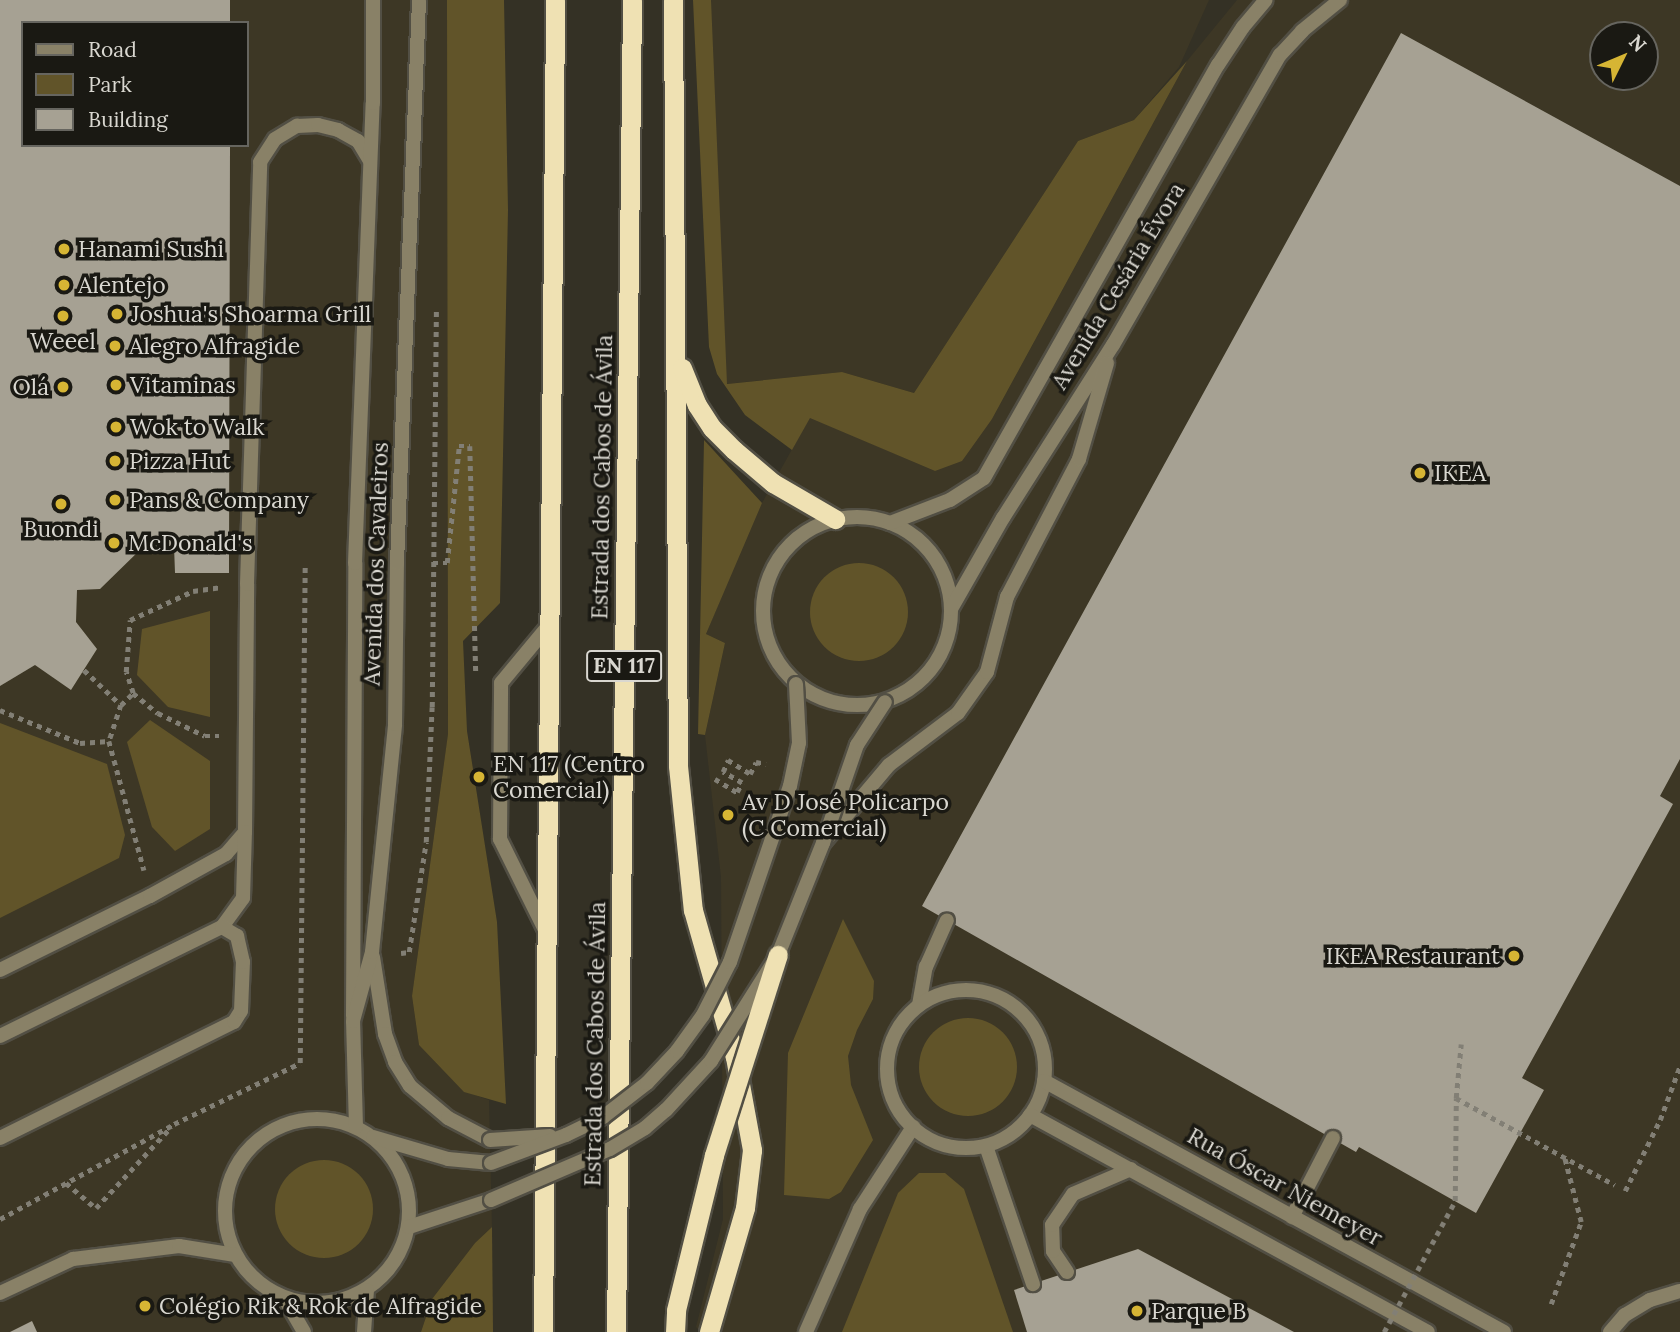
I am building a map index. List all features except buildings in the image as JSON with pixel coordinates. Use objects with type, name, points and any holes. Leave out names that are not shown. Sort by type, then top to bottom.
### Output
[{"type":"highway","points":[[543,1332],[555,0]]},
{"type":"highway","name":"Estrada dos Cabos de Ávila","points":[[615,1332],[632,0]]},
{"type":"highway","points":[[673,0],[678,766],[693,910],[735,1056],[752,1150],[745,1208],[709,1332]]},
{"type":"highway","points":[[677,357],[697,405],[712,428],[751,466],[774,483],[835,519]]},
{"type":"highway","points":[[675,1332],[676,1310],[714,1155],[778,955]]},
{"type":"street","points":[[353,1021],[355,563],[370,161],[373,0]]},
{"type":"street","name":"Avenida dos Cavaleiros","points":[[356,1127],[353,1021],[372,952],[395,724],[397,563],[419,0]]},
{"type":"street","name":"Avenida Cesária Évora","points":[[890,523],[950,500],[984,478],[1243,27],[1266,0]]},
{"type":"street","name":"Avenida Cesária Évora","points":[[951,609],[1003,518],[1113,345],[1280,55],[1302,31],[1340,0]]},
{"type":"street","points":[[0,1036],[222,927],[243,898],[247,584],[260,162],[275,139],[297,126],[318,125],[338,130],[358,141],[370,161]]},
{"type":"street","points":[[823,843],[889,765],[958,713],[987,672],[1007,597],[1079,460],[1113,345]]},
{"type":"street","points":[[862,517],[890,523],[914,537],[933,557],[946,582],[951,609],[948,634],[933,666],[907,691],[885,702],[838,704],[816,696],[796,684],[776,661],[765,634],[763,604],[769,575],[785,550],[807,531],[835,519],[862,517]]},
{"type":"street","points":[[546,932],[500,839],[501,683],[550,624]]},
{"type":"street","points":[[372,1136],[390,1154],[404,1176],[410,1201],[409,1227],[401,1252],[387,1273],[367,1290],[341,1301],[313,1304],[285,1298],[265,1288],[248,1273],[235,1255],[228,1238],[224,1212],[228,1186],[239,1161],[256,1141],[278,1127],[303,1119],[330,1119],[356,1127],[372,1136],[448,1159],[491,1163],[566,1135],[603,1117],[647,1083],[677,1051],[703,1016],[730,962],[790,786],[799,743],[796,684]]},
{"type":"street","points":[[409,1227],[491,1200],[610,1149],[666,1110],[711,1061],[778,955],[823,843],[857,745],[885,702]]},
{"type":"street","points":[[0,970],[226,854],[245,832]]},
{"type":"street","points":[[919,1005],[926,967],[947,920]]},
{"type":"street","points":[[0,1139],[234,1022],[241,1011],[243,962],[237,936],[222,927]]},
{"type":"street","points":[[372,952],[385,1034],[395,1062],[410,1086],[448,1118],[490,1140],[566,1135]]},
{"type":"street","points":[[962,990],[986,992],[1007,1001],[1025,1016],[1038,1036],[1045,1058],[1044,1082],[1040,1099],[1018,1129],[986,1146],[960,1148],[935,1142],[913,1127],[898,1110],[889,1088],[887,1065],[892,1042],[903,1021],[919,1005],[940,994],[962,990]]},
{"type":"street","name":"Rua Óscar Niemeyer","points":[[1044,1082],[1504,1332]]},
{"type":"street","points":[[1030,1115],[1428,1332]]},
{"type":"street","points":[[806,1332],[860,1209],[913,1127]]},
{"type":"street","points":[[1292,1217],[1333,1138]]},
{"type":"street","points":[[986,1146],[1032,1284]]},
{"type":"street","points":[[1067,1272],[1053,1251],[1052,1225],[1073,1194],[1131,1169]]},
{"type":"street","points":[[0,1293],[73,1259],[179,1246],[235,1255]]},
{"type":"street","points":[[364,1332],[367,1290]]},
{"type":"street","points":[[1610,1332],[1625,1315],[1650,1300],[1679,1290]]},
{"type":"street","points":[[285,1298],[304,1332]]},
{"type":"path","points":[[401,953],[409,952],[426,842],[437,297]]},
{"type":"path","points":[[433,563],[447,563],[459,446],[470,446],[477,680]]},
{"type":"path","points":[[245,735],[205,736],[158,713],[133,693],[126,672],[130,620],[193,591],[247,584]]},
{"type":"path","points":[[84,670],[121,705]]},
{"type":"path","points":[[133,693],[121,705],[108,741],[150,895]]},
{"type":"path","points":[[0,710],[80,743],[108,741]]},
{"type":"path","points":[[715,779],[737,792],[741,783],[723,772],[728,760],[750,774],[756,762],[766,764]]},
{"type":"path","points":[[1384,1332],[1455,1201],[1456,1098],[1461,1044]]},
{"type":"path","points":[[1625,1191],[1660,1120],[1680,1066]]},
{"type":"path","points":[[1456,1098],[1615,1185]]},
{"type":"path","points":[[66,1183],[96,1208],[174,1124]]},
{"type":"path","points":[[1551,1304],[1581,1222],[1564,1156]]},
{"type":"shaded area","points":[[0,0],[447,0],[448,735],[412,996],[419,1045],[464,1091],[489,1100],[492,1227],[475,1243],[432,1299],[421,1332],[0,1332]]},
{"type":"shaded area","points":[[707,0],[1209,0],[1179,67],[1134,120],[1078,141],[914,393],[842,372],[726,384]]},
{"type":"shaded area","points":[[1237,0],[1680,0],[1680,1332],[701,1332],[696,1327],[723,1219],[721,877],[705,735],[725,643],[706,634],[753,519],[810,417],[935,471],[992,419],[1187,61]]},
{"type":"green space","points":[[447,0],[504,0],[508,210],[500,603],[463,641],[467,731],[497,922],[506,1104],[464,1092],[419,1045],[412,996],[448,734]]},
{"type":"green space","points":[[693,0],[711,0],[727,384],[842,372],[914,393],[1078,141],[1134,120],[1187,61],[992,419],[962,461],[935,471],[810,418],[792,450],[745,415],[717,374],[709,347]]},
{"type":"green space","points":[[704,440],[762,503],[706,634],[725,643],[705,735],[698,734]]},
{"type":"green space","points":[[859,563],[878,567],[894,577],[904,593],[908,612],[904,631],[894,647],[878,657],[859,661],[840,657],[824,647],[814,631],[810,612],[814,593],[824,577],[840,567]]},
{"type":"green space","points":[[210,611],[210,717],[168,707],[137,675],[142,629]]},
{"type":"green space","points":[[150,720],[210,761],[210,829],[175,851],[152,827],[127,742]]},
{"type":"green space","points":[[0,723],[107,764],[125,835],[119,858],[0,918]]},
{"type":"green space","points":[[843,919],[874,981],[873,999],[857,1030],[848,1056],[851,1085],[873,1140],[841,1192],[829,1199],[784,1195],[788,1053]]},
{"type":"green space","points":[[968,1018],[995,1026],[1009,1040],[1017,1067],[1009,1094],[995,1108],[968,1116],[941,1108],[927,1094],[919,1067],[927,1040],[941,1026]]},
{"type":"green space","points":[[324,1160],[343,1164],[359,1174],[369,1190],[373,1209],[369,1228],[359,1244],[343,1254],[324,1258],[305,1254],[289,1244],[279,1228],[275,1209],[279,1190],[289,1174],[305,1164]]},
{"type":"green space","points":[[919,1173],[945,1173],[964,1189],[1013,1332],[842,1332],[898,1193]]},
{"type":"green space","points":[[492,1227],[493,1332],[421,1332],[432,1299],[475,1243]]},
{"type":"place","name":"Hanami Sushi","points":[[64,249]]},
{"type":"place","name":"Alentejo","points":[[64,285]]},
{"type":"place","name":"Joshua's Shoarma Grill","points":[[117,314]]},
{"type":"place","name":"Weeel","points":[[63,316]]},
{"type":"place","name":"Alegro Alfragide","points":[[115,346]]},
{"type":"place","name":"Vitaminas","points":[[116,385]]},
{"type":"place","name":"Olá","points":[[63,387]]},
{"type":"place","name":"Wok to Walk","points":[[116,427]]},
{"type":"place","name":"Pizza Hut","points":[[115,461]]},
{"type":"place","name":"IKEA","points":[[1420,473]]},
{"type":"place","name":"Pans & Company","points":[[115,500]]},
{"type":"place","name":"Buondi","points":[[61,504]]},
{"type":"place","name":"McDonald's","points":[[114,543]]},
{"type":"place","name":"EN 117 (Centro Comercial)","points":[[479,777]]},
{"type":"place","name":"Av D José Policarpo (C Comercial)","points":[[728,815]]},
{"type":"place","name":"IKEA Restaurant","points":[[1514,956]]},
{"type":"place","name":"Colégio Rik & Rok de Alfragide","points":[[145,1306]]},
{"type":"place","name":"Parque B","points":[[1137,1311]]}]
